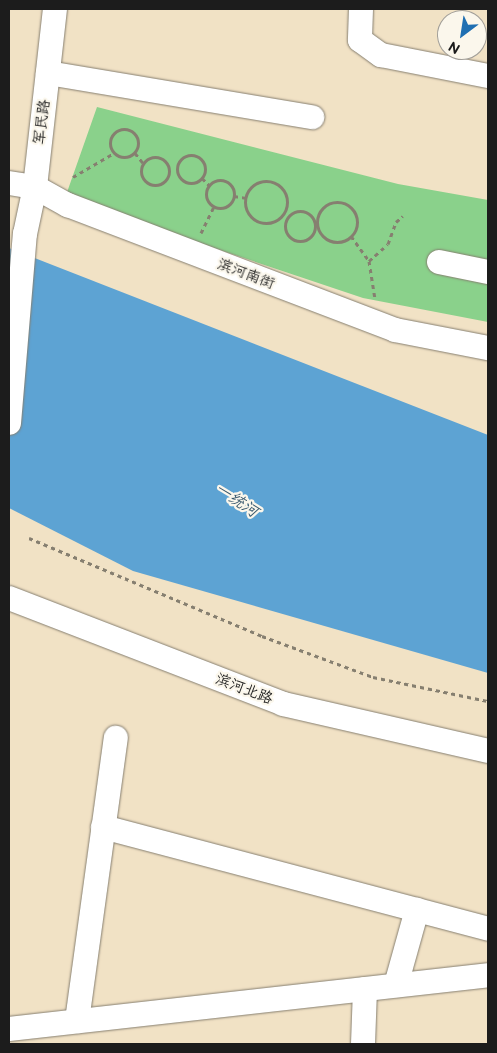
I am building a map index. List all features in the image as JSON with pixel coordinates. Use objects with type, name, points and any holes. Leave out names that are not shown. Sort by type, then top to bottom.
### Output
[{"type":"street","name":"军民路","points":[[9,423],[25,234],[35,187],[55,9]]},
{"type":"street","points":[[361,9],[360,40],[381,55],[488,76]]},
{"type":"street","points":[[48,73],[312,118]]},
{"type":"street","name":"滨河南街","points":[[9,183],[35,187],[68,205],[395,330],[488,348]]},
{"type":"street","points":[[439,262],[488,272]]},
{"type":"street","name":"滨河北路","points":[[9,598],[283,704],[488,751]]},
{"type":"street","points":[[77,1021],[116,738]]},
{"type":"street","points":[[103,827],[488,929]]},
{"type":"street","points":[[396,985],[417,910]]},
{"type":"street","points":[[9,1029],[488,975]]},
{"type":"street","points":[[363,1044],[365,989]]},
{"type":"path","points":[[126,129],[134,133],[138,141],[135,153],[122,158],[111,149],[110,139],[116,132],[126,129]]},
{"type":"path","points":[[73,177],[114,153]]},
{"type":"path","points":[[135,153],[143,163],[142,177],[153,186],[165,181],[169,170],[168,165],[161,158],[151,158],[143,163]]},
{"type":"path","points":[[198,156],[205,166],[202,178],[194,183],[184,182],[177,170],[183,157],[198,156]]},
{"type":"path","points":[[169,170],[177,170]]},
{"type":"path","points":[[202,178],[209,185]]},
{"type":"path","points":[[217,180],[226,181],[233,187],[234,196],[227,206],[214,206],[207,200],[209,185],[217,180]]},
{"type":"path","points":[[265,182],[275,184],[283,191],[286,201],[282,215],[269,223],[258,222],[247,212],[246,198],[256,184],[265,182]]},
{"type":"path","points":[[234,196],[246,198]]},
{"type":"path","points":[[287,218],[286,231],[290,238],[298,241],[310,237],[316,224],[320,211],[327,205],[336,202],[346,204],[353,210],[357,219],[356,228],[351,236],[342,242],[328,240],[320,232],[316,224],[309,215],[301,211],[293,213],[287,218]]},
{"type":"path","points":[[190,253],[214,206]]},
{"type":"path","points":[[282,215],[287,218]]},
{"type":"path","points":[[369,262],[388,244],[396,222],[404,216]]},
{"type":"path","points":[[351,236],[369,262],[376,305],[372,322]]},
{"type":"path","points":[[29,538],[262,636],[373,677],[488,701]]},
{"type":"green space","points":[[97,107],[398,184],[488,200],[488,322],[363,298],[65,198]]},
{"type":"water","name":"一统河","points":[[9,248],[488,435],[488,673],[133,571],[9,508]]}]
